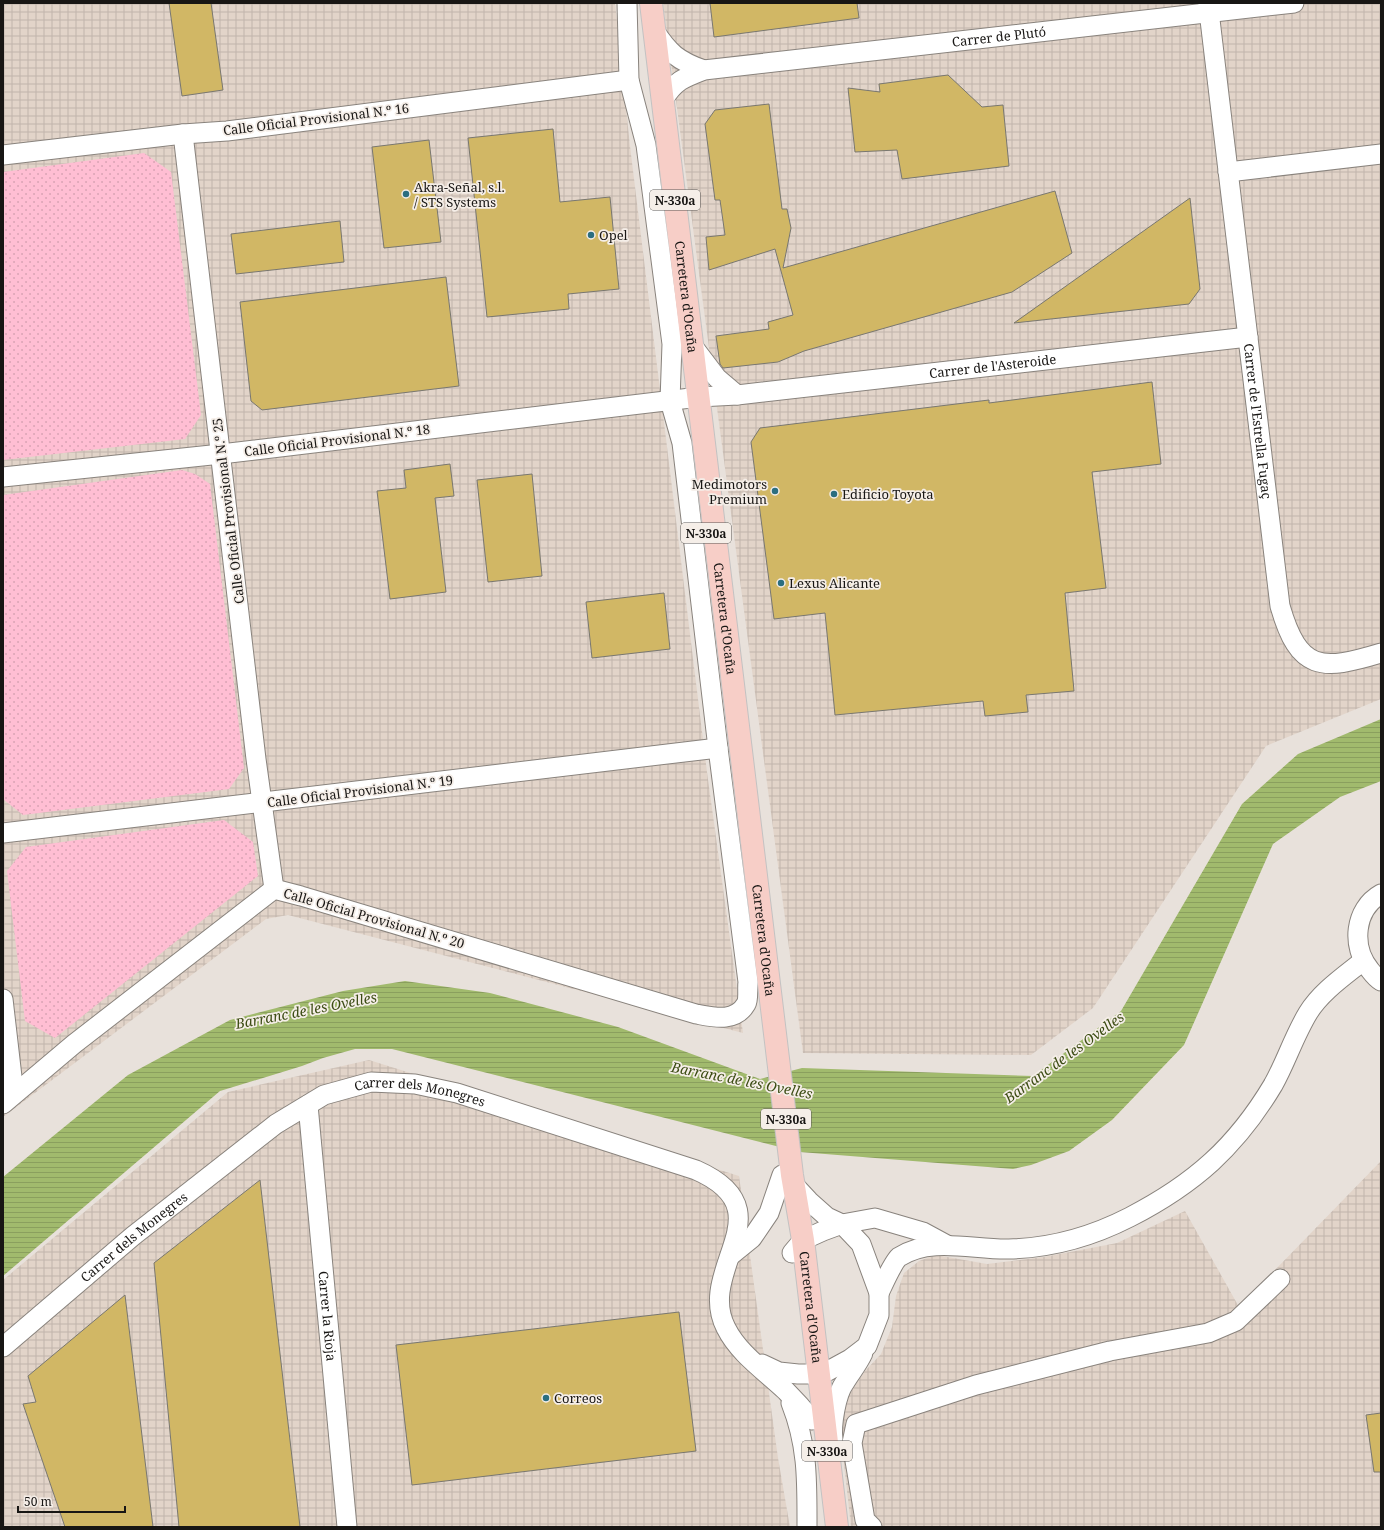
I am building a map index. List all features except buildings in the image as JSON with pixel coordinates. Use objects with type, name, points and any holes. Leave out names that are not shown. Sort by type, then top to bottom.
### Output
[{"type":"main road","name":"Carretera d'Ocaña","points":[[642,3],[686,399],[790,1178],[812,1374],[836,1527]]},
{"type":"main road","name":"Carretera d'Ocaña","points":[[650,3],[692,345],[686,399]]},
{"type":"main road","name":"Carretera d'Ocaña","points":[[812,1374],[811,1454],[825,1527]]},
{"type":"street","name":"Carretera d'Ocaña","points":[[627,3],[629,80],[646,145],[672,344],[686,399],[682,442],[718,748],[748,982],[747,1003],[738,1014]]},
{"type":"street","name":"Carrer de Plutó","points":[[663,100],[672,86],[690,75],[704,70],[1209,8],[1294,3]]},
{"type":"street","name":"Carrer de l'Estrella Fugaç","points":[[1209,8],[1280,606],[1286,627],[1298,649],[1311,660],[1332,665],[1381,653]]},
{"type":"street","name":"Carrer de Plutó","points":[[654,30],[663,44],[676,57],[685,64],[704,70]]},
{"type":"street","name":"Calle Oficial Provisional N.º 16","points":[[3,155],[227,130],[629,80]]},
{"type":"street","name":"Calle Oficial Provisional N.º 25","points":[[183,134],[262,803],[274,889]]},
{"type":"street","points":[[1228,172],[1381,154]]},
{"type":"street","name":"Carrer de l'Asteroide","points":[[686,399],[737,395],[1248,337]]},
{"type":"street","points":[[692,345],[717,378],[737,395]]},
{"type":"street","name":"Calle Oficial Provisional N.º 18","points":[[3,477],[221,454],[686,399]]},
{"type":"street","name":"Calle Oficial Provisional N.º 19","points":[[3,834],[718,748]]},
{"type":"street","name":"Calle Oficial Provisional N.º 20","points":[[8,1099],[74,1044],[274,889],[696,1014],[725,1018],[738,1014]]},
{"type":"street","points":[[1381,894],[1374,898],[1361,917],[1357,939],[1363,962],[1377,979],[1381,981]]},
{"type":"street","points":[[879,1293],[898,1258],[922,1248],[947,1245],[1009,1249],[1057,1244],[1108,1228],[1182,1187],[1225,1151],[1256,1112],[1274,1084],[1308,1013],[1328,989],[1363,962]]},
{"type":"street","points":[[3,999],[8,1099]]},
{"type":"street","name":"Carrer dels Monegres","points":[[3,1347],[133,1236],[276,1124],[324,1095],[370,1082],[415,1084],[457,1093],[696,1170],[713,1178],[728,1191],[737,1207],[740,1223],[720,1288],[720,1309],[725,1327],[748,1358]]},
{"type":"street","name":"Carrer la Rioja","points":[[308,1105],[347,1527]]},
{"type":"street","name":"Carretera d'Ocaña","points":[[731,1255],[752,1238],[790,1178]]},
{"type":"street","points":[[790,1178],[827,1217],[842,1224],[861,1244],[879,1293],[879,1315],[858,1364],[843,1383],[836,1407],[832,1437],[844,1527]]},
{"type":"street","name":"Carretera d'Ocaña","points":[[797,1246],[842,1224],[875,1218],[923,1232],[947,1245]]},
{"type":"street","points":[[872,1527],[865,1520],[852,1443],[856,1424],[976,1385],[1110,1350],[1208,1333],[1236,1321],[1280,1279]]},
{"type":"street","name":"Carretera d'Ocaña","points":[[748,1358],[779,1372],[812,1374],[828,1371],[845,1362],[867,1346]]},
{"type":"street","name":"Carretera d'Ocaña","points":[[748,1358],[787,1391],[811,1454],[807,1527]]},
{"type":"street","points":[[787,1391],[812,1420]]},
{"type":"shaded area","points":[[3,3],[615,3],[630,146],[707,772],[743,1033],[288,915],[266,919],[3,1117]]},
{"type":"shaded area","points":[[663,3],[1381,3],[1381,699],[1266,746],[1093,1008],[1031,1055],[803,1053]]},
{"type":"shaded area","points":[[144,153],[171,172],[201,415],[185,439],[3,460],[3,172]]},
{"type":"shaded area","points":[[182,470],[195,474],[210,484],[244,768],[229,789],[23,815],[3,799],[3,495]]},
{"type":"shaded area","points":[[224,820],[253,842],[258,876],[55,1038],[25,1021],[7,871],[26,847]]},
{"type":"shaded area","points":[[369,1060],[739,1176],[778,1458],[790,1527],[3,1527],[3,1280],[228,1092]]},
{"type":"shaded area","points":[[1381,1161],[1381,1527],[851,1527],[840,1427],[849,1395],[865,1371],[881,1354],[892,1327],[896,1296],[904,1273],[919,1261],[936,1255],[987,1264],[1044,1257],[1117,1243],[1185,1211],[1239,1307]]},
{"type":"water","name":"Barranc de les Ovelles","points":[[1381,719],[1381,781],[1340,797],[1273,844],[1184,1045],[1112,1120],[1069,1151],[1031,1165],[1013,1169],[800,1152],[392,1049],[355,1049],[220,1091],[3,1276],[3,1177],[128,1075],[230,1020],[343,991],[405,981],[490,993],[618,1027],[760,1079],[802,1068],[1033,1076],[1121,1011],[1242,804],[1298,754]]},
{"type":"place","name":"Akra-Señal, s.l. / STS Systems","points":[[406,194]]},
{"type":"place","name":"Opel","points":[[591,235]]},
{"type":"place","name":"Medimotors Premium","points":[[775,491]]},
{"type":"place","name":"Edificio Toyota","points":[[834,494]]},
{"type":"place","name":"Lexus Alicante","points":[[781,583]]},
{"type":"place","name":"Correos","points":[[546,1398]]}]
